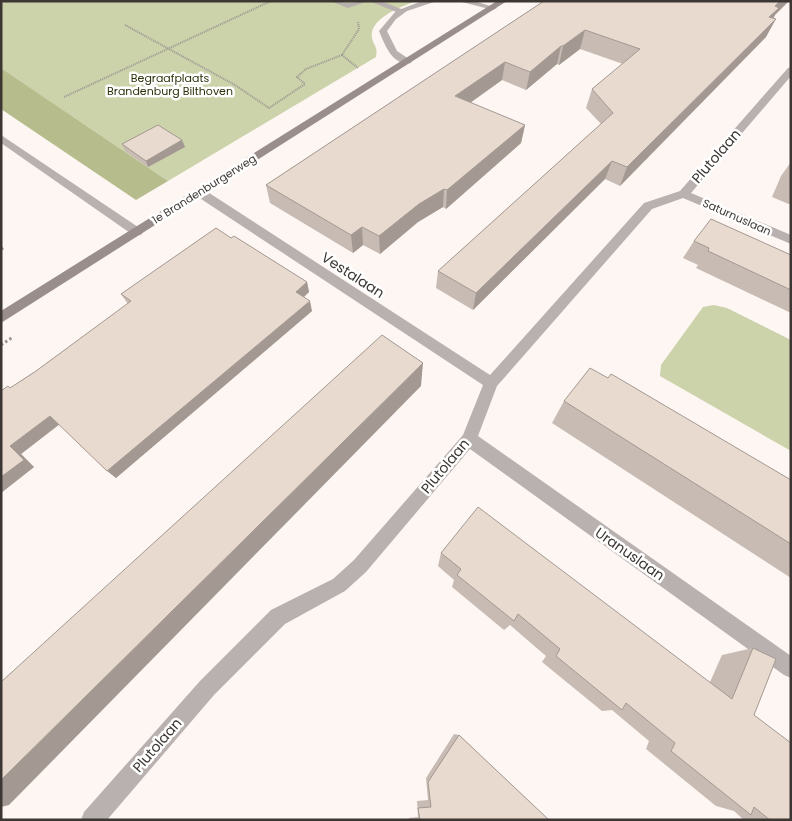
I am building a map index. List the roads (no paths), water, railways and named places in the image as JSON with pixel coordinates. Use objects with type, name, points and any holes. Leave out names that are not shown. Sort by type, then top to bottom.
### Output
[{"type":"street","points":[[334,1],[348,6],[365,1]]},
{"type":"street","points":[[373,1],[402,11]]},
{"type":"street","points":[[408,61],[394,54],[383,31],[392,18],[410,6],[433,1]]},
{"type":"street","points":[[462,1],[493,8]]},
{"type":"street","name":"1e Brandenburgerweg","points":[[1,318],[504,1]]},
{"type":"street","name":"Plutolaan","points":[[92,820],[207,688],[278,616],[339,585],[360,566],[469,439],[491,383],[648,206],[684,194],[791,70]]},
{"type":"street","points":[[1,138],[137,232]]},
{"type":"street","name":"Vestalaan","points":[[199,192],[491,383]]},
{"type":"street","name":"Saturnuslaan","points":[[684,194],[791,240]]},
{"type":"street","name":"Uranuslaan","points":[[469,439],[791,668]]},
{"type":"park label","name":"Begraafplaats Brandenburg Bilthoven","points":[[170,84]]}]
